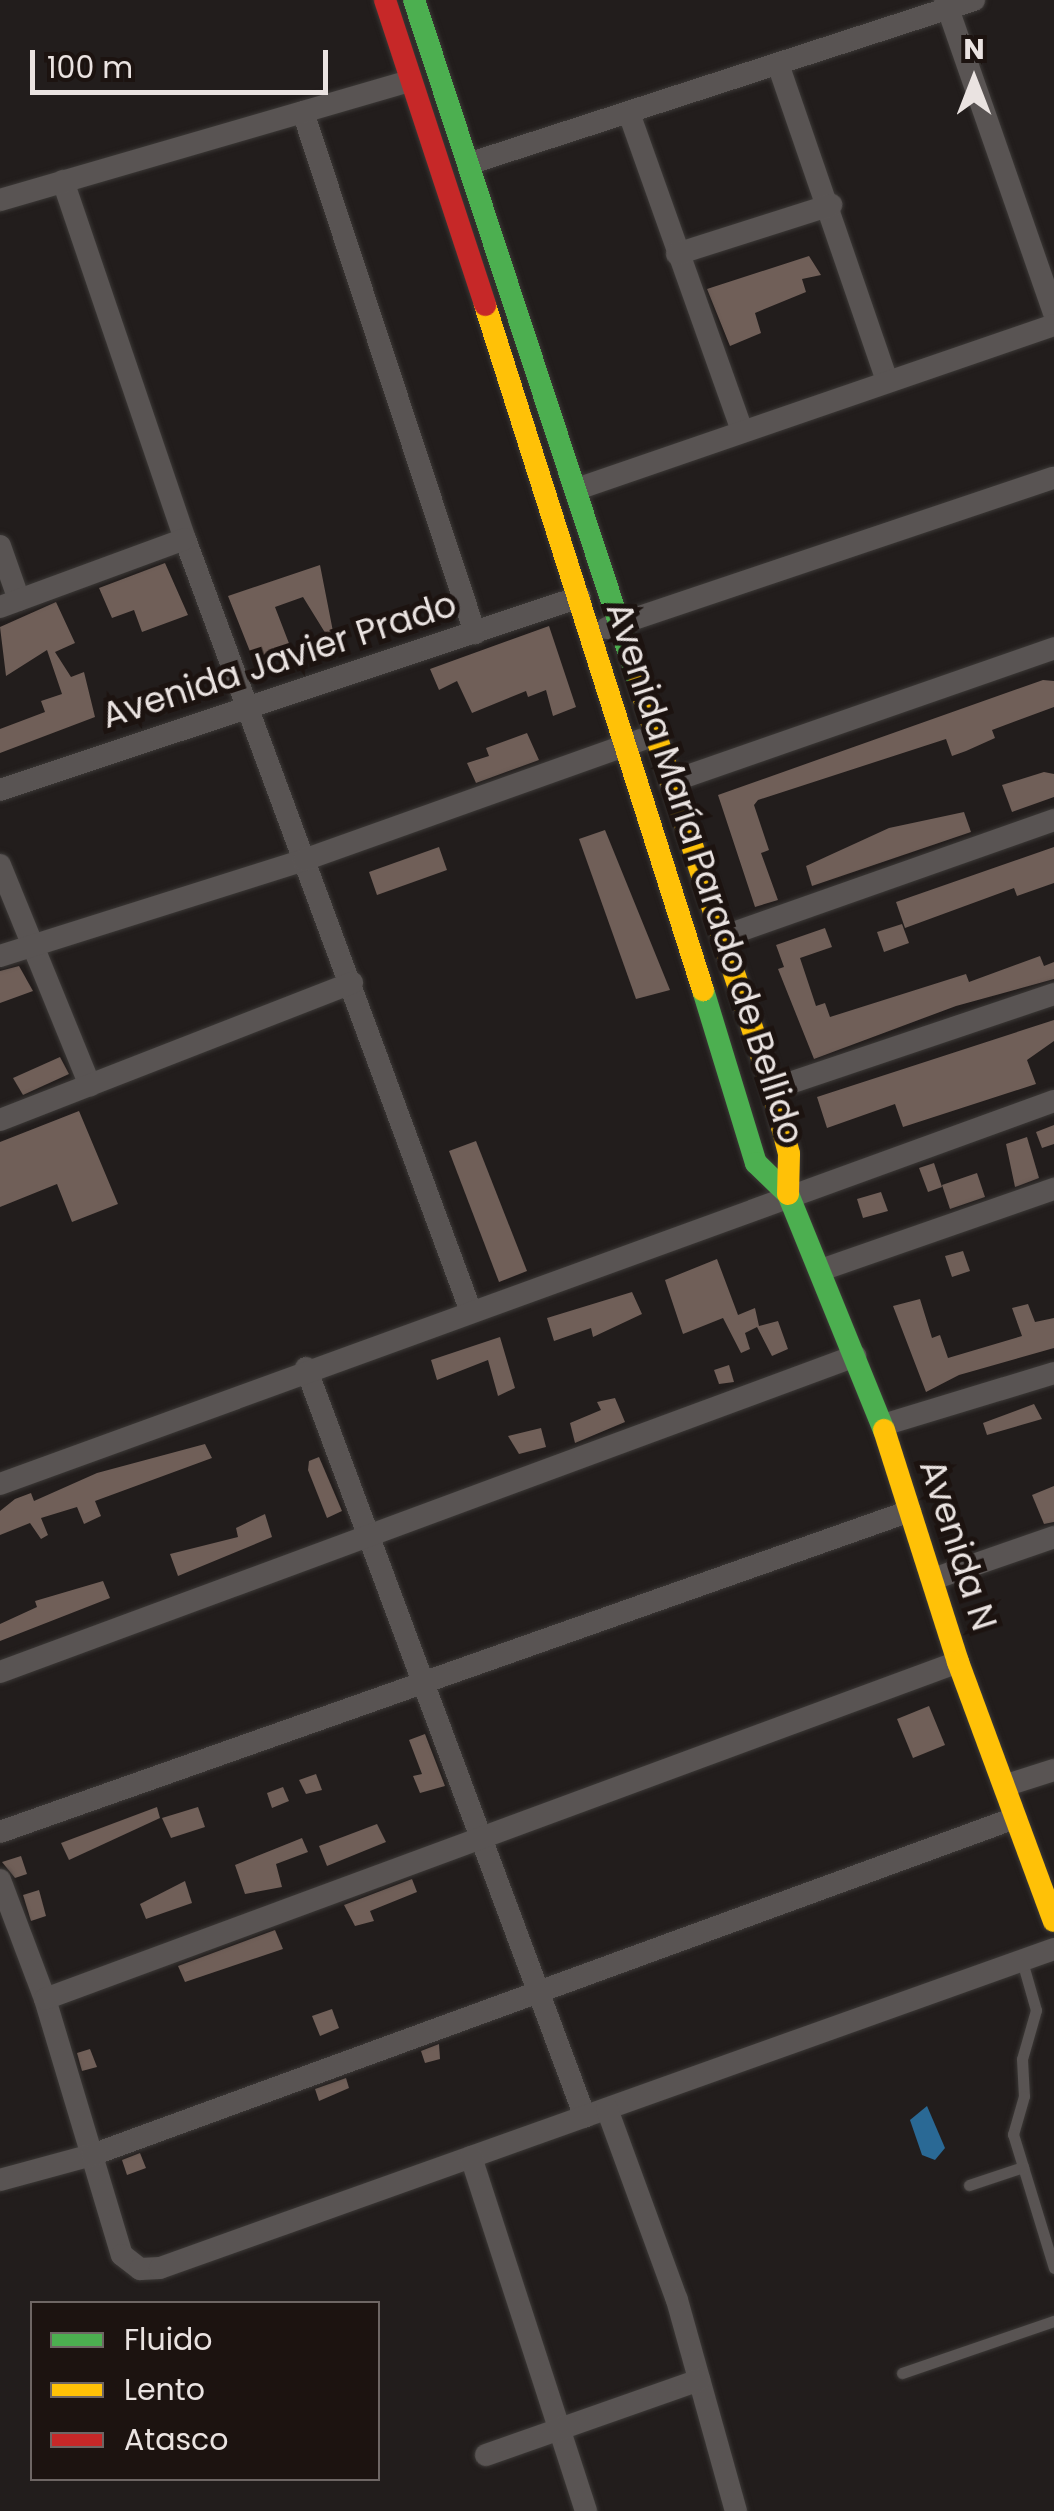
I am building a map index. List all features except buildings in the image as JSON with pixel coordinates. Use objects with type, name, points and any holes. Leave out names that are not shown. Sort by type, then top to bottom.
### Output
[{"type":"street","name":"Avenida María Parado de Bellido","points":[[385,0],[628,744],[756,1163],[788,1194]]},
{"type":"street","points":[[468,164],[780,67],[947,4],[974,0]]},
{"type":"street","name":"Avenida María Parado de Bellido","points":[[418,1],[772,1090],[789,1154],[788,1194]]},
{"type":"street","points":[[947,4],[1054,313]]},
{"type":"street","points":[[780,67],[831,205],[887,381]]},
{"type":"street","points":[[0,200],[410,82]]},
{"type":"street","points":[[303,112],[475,633]]},
{"type":"street","points":[[630,116],[742,431]]},
{"type":"street","points":[[62,181],[185,538],[470,1309]]},
{"type":"street","points":[[677,254],[831,205]]},
{"type":"street","points":[[577,489],[1054,325]]},
{"type":"street","points":[[592,633],[1054,478]]},
{"type":"street","points":[[0,546],[10,603],[185,538]]},
{"type":"street","name":"Avenida Javier Prado","points":[[0,790],[580,597]]},
{"type":"street","points":[[670,782],[1054,648]]},
{"type":"street","points":[[0,956],[304,860],[655,734]]},
{"type":"street","points":[[722,937],[1054,820]]},
{"type":"street","points":[[0,865],[90,1085]]},
{"type":"street","points":[[0,1120],[352,983]]},
{"type":"street","points":[[772,1090],[1054,994]]},
{"type":"street","points":[[0,1484],[306,1368],[1054,1101]]},
{"type":"street","points":[[822,1270],[1054,1189]]},
{"type":"street","name":"Avenida N","points":[[788,1194],[883,1426],[958,1662],[1053,1916]]},
{"type":"street","points":[[0,1672],[856,1356]]},
{"type":"street","points":[[306,1368],[536,1989],[596,2113],[639,2185],[736,2511]]},
{"type":"street","points":[[883,1426],[1054,1373]]},
{"type":"street","points":[[0,1832],[910,1511]]},
{"type":"street","points":[[933,1579],[1054,1537]]},
{"type":"street","points":[[45,1999],[958,1662]]},
{"type":"street","points":[[1004,1786],[1054,1770]]},
{"type":"street","points":[[0,2180],[92,2156],[536,1989],[1014,1818]]},
{"type":"street","points":[[0,1880],[45,1999],[122,2255],[140,2270],[471,2158],[1054,1949]]},
{"type":"street","points":[[471,2158],[586,2511]]},
{"type":"street","points":[[486,2455],[559,2426],[699,2380]]},
{"type":"lane","points":[[1022,1961],[1036,2010],[1022,2059],[1024,2096],[1012,2134],[1054,2268]]},
{"type":"lane","points":[[969,2185],[1023,2167]]},
{"type":"lane","points":[[902,2373],[1054,2320]]},
{"type":"water","points":[[927,2106],[945,2148],[935,2160],[922,2155],[910,2120]]},
{"type":"traffic: fast","points":[[414,0],[639,684]]},
{"type":"traffic: fast","points":[[703,990],[756,1163],[788,1194],[884,1430]]},
{"type":"traffic: slow","points":[[485,305],[703,990]]},
{"type":"traffic: slow","points":[[639,684],[772,1089],[789,1154],[788,1194]]},
{"type":"traffic: slow","points":[[884,1430],[958,1662],[1054,1921]]},
{"type":"traffic: jam","points":[[385,0],[485,305]]}]
